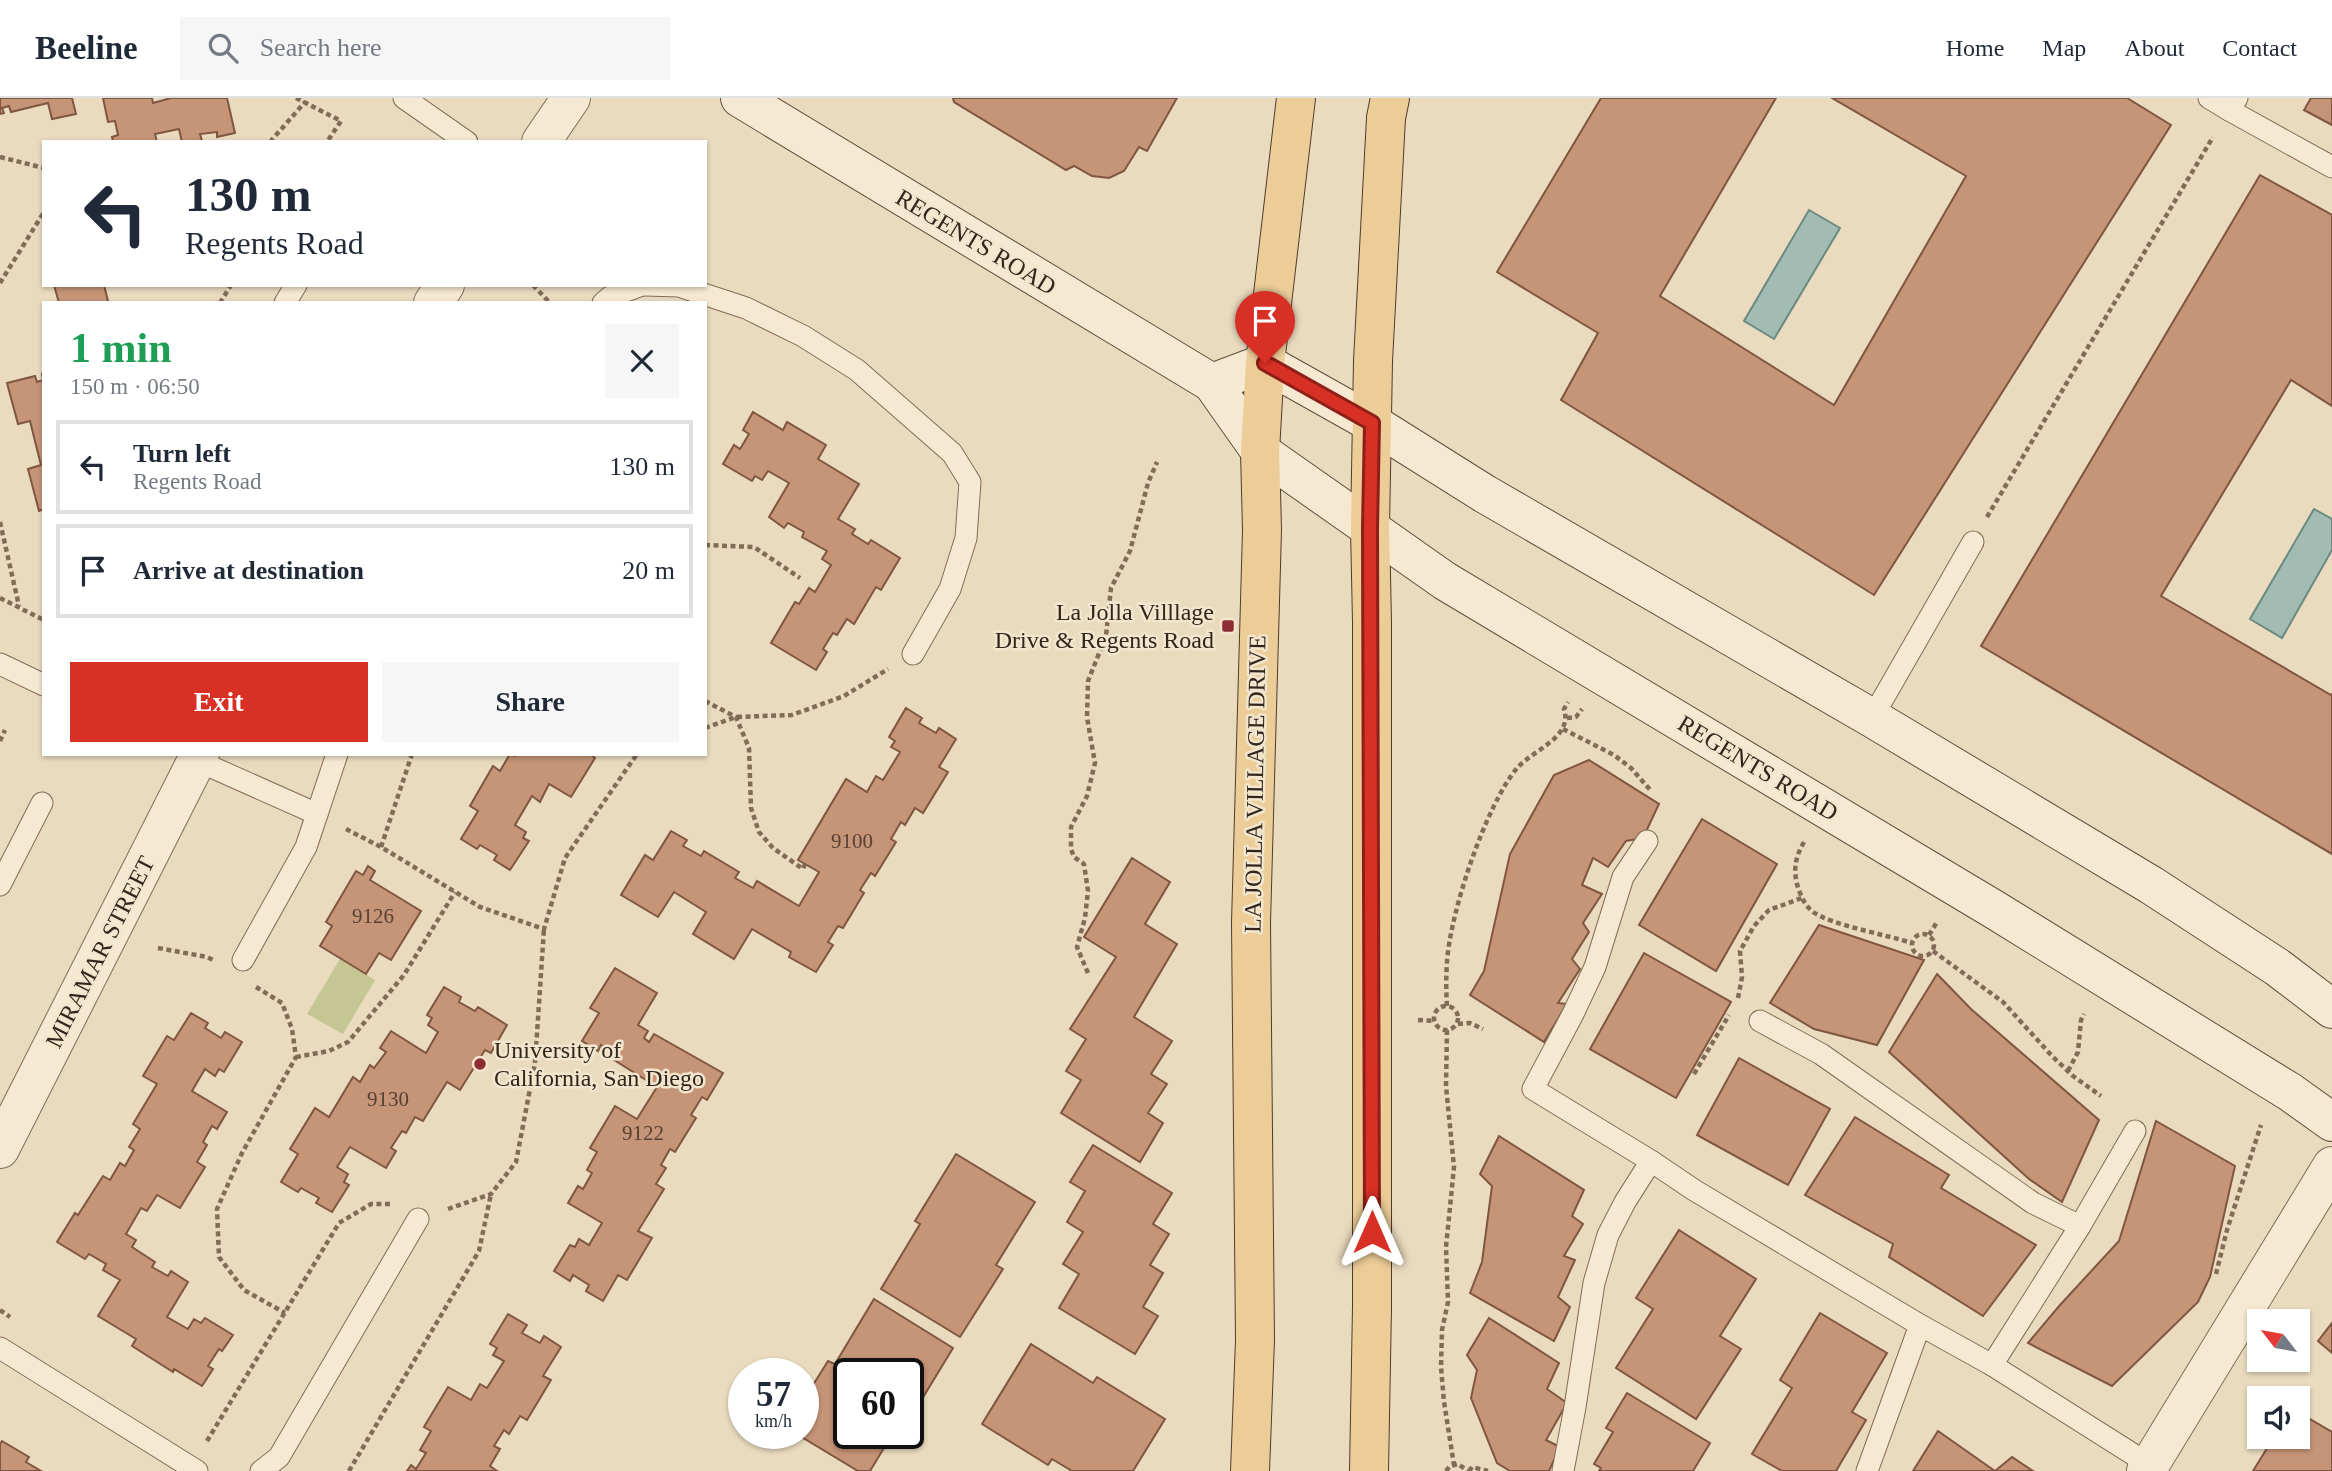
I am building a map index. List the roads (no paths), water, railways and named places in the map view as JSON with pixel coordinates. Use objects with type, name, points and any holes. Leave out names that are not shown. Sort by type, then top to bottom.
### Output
[{"type":"main road","points":[[542,140],[571,98]]},
{"type":"main road","name":"REGENTS ROAD","points":[[740,98],[1212,383],[1260,451],[1445,581],[1995,910],[2290,1092],[2332,1122]]},
{"type":"main road","name":"LA JOLLA VILLAGE DRIVE","points":[[1250,1471],[1255,1340],[1251,923],[1262,530],[1260,451],[1265,363],[1296,98]]},
{"type":"main road","points":[[1369,1471],[1372,1307],[1370,528],[1377,268],[1386,118],[1390,98]]},
{"type":"main road","points":[[1212,383],[1265,363],[1372,423],[1485,494],[1872,718],[2151,885],[2277,967],[2332,1009]]},
{"type":"main road","name":"MIRAMAR STREET","points":[[0,1149],[194,757]]},
{"type":"main road","points":[[2148,1468],[2332,1166]]},
{"type":"lane","points":[[404,98],[464,140]]},
{"type":"lane","points":[[2209,98],[2233,104],[2332,167]]},
{"type":"lane","points":[[605,301],[638,287]]},
{"type":"lane","points":[[682,287],[735,304],[803,336],[857,370],[951,453],[970,482],[966,538],[950,589],[913,654]]},
{"type":"lane","points":[[1872,718],[1973,542]]},
{"type":"lane","points":[[0,664],[42,684]]},
{"type":"lane","points":[[245,971],[306,847],[336,756]]},
{"type":"lane","points":[[194,757],[317,814]]},
{"type":"lane","points":[[0,885],[42,803]]},
{"type":"lane","points":[[1647,841],[1623,877],[1595,967],[1533,1088],[1694,1190],[1992,1366],[2148,1468]]},
{"type":"lane","points":[[1760,1021],[1821,1054],[2033,1203],[2080,1226]]},
{"type":"lane","points":[[1992,1366],[2080,1226],[2135,1131]]},
{"type":"lane","points":[[1563,1471],[1594,1283],[1608,1235],[1651,1161]]},
{"type":"lane","points":[[261,1471],[279,1457],[418,1219]]},
{"type":"lane","points":[[1867,1471],[1920,1325]]},
{"type":"lane","points":[[0,1348],[197,1471]]},
{"type":"water","points":[[1809,210],[1840,228],[1774,339],[1744,321]]},
{"type":"water","points":[[2314,509],[2332,519],[2332,550],[2282,638],[2250,619]]},
{"type":"place","name":"La Jolla Villlage Drive & Regents Road","points":[[1228,626]]},
{"type":"place","name":"University of California, San Diego","points":[[480,1064]]}]
